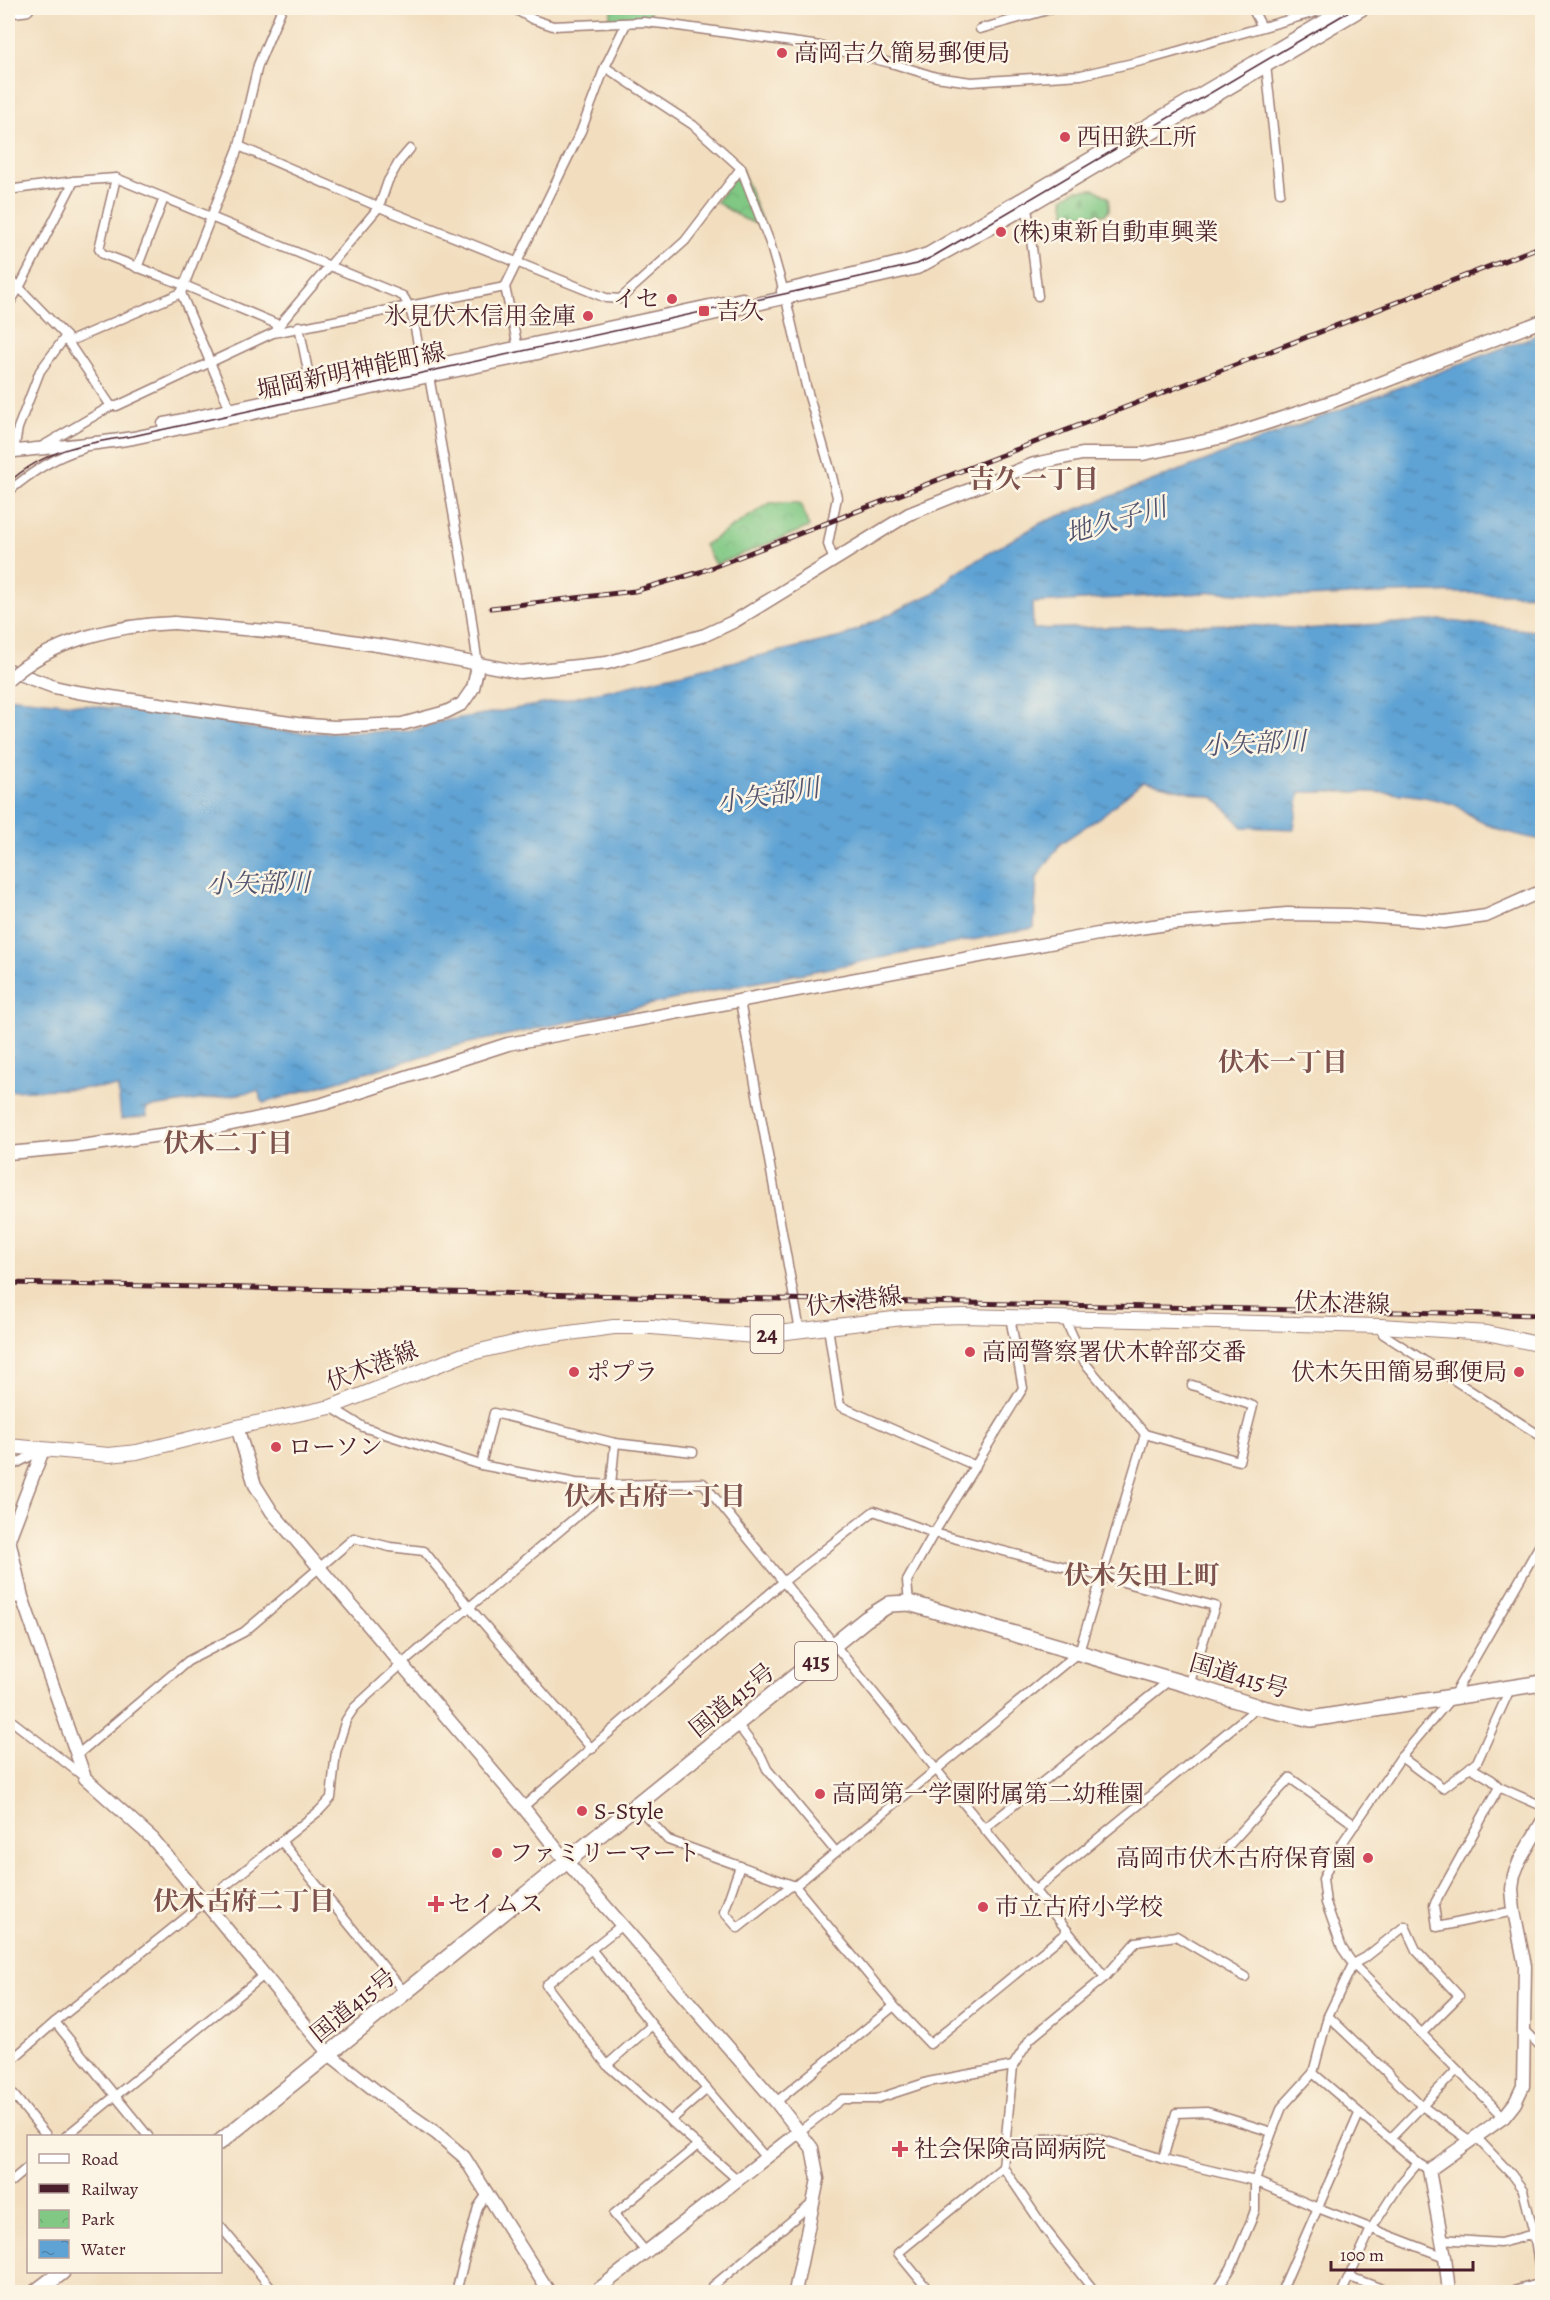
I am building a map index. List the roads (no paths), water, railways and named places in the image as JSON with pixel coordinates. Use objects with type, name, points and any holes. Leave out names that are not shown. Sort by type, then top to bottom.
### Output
[{"type":"highway","points":[[8,10],[26,8]]},
{"type":"highway","name":"国道415号","points":[[222,2140],[566,1861],[874,1614],[890,1604],[909,1603],[1258,1707],[1311,1719],[1542,1683]]},
{"type":"highway","points":[[36,2292],[60,2273]]},
{"type":"main road","name":"伏木港線","points":[[8,1446],[109,1455],[137,1452],[331,1407],[463,1355],[540,1337],[614,1327],[652,1327],[754,1336],[913,1317],[1010,1317],[1381,1326],[1487,1333],[1542,1346]]},
{"type":"street","points":[[232,413],[183,289],[239,146],[258,65],[282,8]]},
{"type":"street","points":[[513,8],[532,19],[553,26],[644,22],[820,46],[891,63],[936,77],[971,82],[1081,75],[1150,59],[1325,10],[1335,20]]},
{"type":"street","points":[[1017,8],[1027,16]]},
{"type":"street","points":[[980,29],[1055,8]]},
{"type":"street","points":[[1252,8],[1262,27]]},
{"type":"street","name":"堀岡新明神能町線","points":[[60,446],[232,413],[917,268],[1027,207],[1266,65],[1335,20],[1347,8]]},
{"type":"street","name":"堀岡新明神能町線","points":[[784,295],[928,254],[1335,20],[1364,8]]},
{"type":"street","points":[[519,352],[505,287],[581,131],[605,67],[626,24]]},
{"type":"street","points":[[1266,65],[1280,192]]},
{"type":"street","points":[[605,67],[693,125],[741,168],[770,243],[837,497],[828,544],[834,561]]},
{"type":"street","points":[[239,146],[379,207],[606,298],[620,299],[685,241],[741,168]]},
{"type":"street","points":[[273,333],[379,207],[388,182],[399,162],[410,149]]},
{"type":"street","points":[[116,178],[99,249],[103,254],[183,289],[279,325]]},
{"type":"street","points":[[8,190],[116,178],[403,296],[410,306],[426,372],[471,614],[478,666],[473,688],[462,704],[446,712],[402,724],[334,727],[297,724],[77,692],[54,687],[8,670]]},
{"type":"street","points":[[8,306],[74,181]]},
{"type":"street","points":[[137,268],[164,198]]},
{"type":"street","points":[[1027,207],[1038,296]]},
{"type":"street","points":[[8,276],[67,339],[111,406]]},
{"type":"street","points":[[41,447],[111,406],[117,406],[273,333],[299,326],[505,287]]},
{"type":"street","points":[[11,452],[40,371],[67,339],[183,289]]},
{"type":"street","points":[[8,680],[23,666],[69,642],[112,631],[152,624],[174,623],[320,637],[396,648],[478,666],[520,672],[607,663],[667,648],[705,635],[735,621],[909,514],[1034,464],[1082,454],[1143,454],[1224,437],[1331,402],[1542,321]]},
{"type":"street","points":[[299,326],[313,396]]},
{"type":"street","name":"堀岡新明神能町線","points":[[11,452],[41,447],[100,444],[232,413]]},
{"type":"street","points":[[8,492],[36,470],[61,456],[100,444]]},
{"type":"street","points":[[8,1153],[218,1127],[323,1104],[508,1044],[1098,934],[1167,924],[1287,914],[1349,915],[1444,922],[1486,916],[1542,891]]},
{"type":"street","points":[[740,1001],[800,1330]]},
{"type":"street","points":[[909,1603],[908,1581],[934,1533],[1023,1388],[1010,1317]]},
{"type":"street","points":[[1065,1319],[1085,1364],[1145,1434],[1239,1461],[1253,1406],[1192,1385]]},
{"type":"street","points":[[1381,1326],[1383,1334],[1542,1437]]},
{"type":"street","points":[[828,1327],[840,1406],[976,1466]]},
{"type":"street","points":[[331,1407],[363,1427],[481,1465],[576,1483],[612,1485],[702,1483],[1105,1977]]},
{"type":"street","points":[[481,1465],[494,1413],[615,1443],[693,1452]]},
{"type":"street","points":[[237,1427],[255,1485],[272,1512],[523,1807],[566,1861],[777,2102],[812,2148],[818,2179],[795,2292]]},
{"type":"street","points":[[740,1866],[724,1912],[738,1928],[836,1852],[1079,1652],[1145,1434]]},
{"type":"street","points":[[8,2063],[55,2022],[319,1811],[331,1798],[336,1752],[346,1720],[354,1708],[402,1664],[612,1485],[615,1443]]},
{"type":"street","points":[[8,1465],[13,1465],[44,1450]]},
{"type":"street","points":[[44,1450],[9,1539],[22,1597],[64,1712],[85,1778]]},
{"type":"street","points":[[523,1807],[783,1582],[874,1511],[934,1533],[1215,1606],[1190,1685]]},
{"type":"street","points":[[76,1755],[188,1661],[244,1632],[354,1538],[390,1547],[424,1551],[470,1608],[592,1749]]},
{"type":"street","points":[[1504,2117],[1353,1964],[1342,1948],[1326,1903],[1323,1879],[1332,1858],[1401,1757],[1453,1696],[1542,1541]]},
{"type":"street","points":[[8,1600],[22,1597]]},
{"type":"street","points":[[984,1829],[1170,1680]]},
{"type":"street","points":[[1401,1757],[1443,1788],[1477,1762],[1510,1689]]},
{"type":"street","points":[[1034,1891],[1258,1707]]},
{"type":"street","points":[[8,1718],[85,1778],[153,1839],[329,2054],[380,2094],[436,2133],[464,2157],[549,2292]]},
{"type":"street","points":[[737,1724],[761,1755],[767,1769],[836,1852]]},
{"type":"street","points":[[1470,1767],[1492,1779],[1499,1787],[1542,1806]]},
{"type":"street","points":[[1211,1865],[1290,1778],[1355,1825]]},
{"type":"street","points":[[1499,1787],[1434,1905],[1437,1927],[1514,1911]]},
{"type":"street","points":[[636,1805],[668,1840],[793,1885],[894,2006],[930,2044],[1068,1931]]},
{"type":"street","points":[[1342,2292],[1371,2229],[1400,2184],[1424,2166],[1472,2139],[1504,2117],[1515,2103],[1523,2086],[1525,1966],[1512,1889],[1520,1860],[1542,1822]]},
{"type":"street","points":[[281,1841],[405,1993]]},
{"type":"street","points":[[622,1925],[546,1985],[607,2065],[738,2180]]},
{"type":"street","points":[[1216,2292],[1231,2268],[1255,2210],[1255,2181],[1282,2107],[1314,2073],[1328,2016],[1353,1964],[1366,1957],[1405,1926],[1416,1950],[1459,1996],[1422,2033]]},
{"type":"street","points":[[1095,2292],[1045,2229],[1003,2167],[1013,2066],[1030,2039],[1105,1977],[1136,1941],[1176,1936],[1245,1977]]},
{"type":"street","points":[[591,1949],[652,2025],[766,2158]]},
{"type":"street","points":[[67,2135],[264,1975]]},
{"type":"street","points":[[777,2102],[894,2006]]},
{"type":"street","points":[[1328,2016],[1422,2106],[1472,2139],[1511,2174],[1523,2190],[1534,2234],[1542,2283],[1510,2292]]},
{"type":"street","points":[[55,2022],[147,2135]]},
{"type":"street","points":[[607,2065],[652,2025]]},
{"type":"street","points":[[1524,2029],[1542,2048]]},
{"type":"street","points":[[595,2292],[842,2099],[876,2099],[928,2082],[1013,2066]]},
{"type":"street","points":[[1390,2139],[1457,2070]]},
{"type":"street","points":[[1314,2073],[1359,2114],[1424,2166],[1442,2239],[1449,2292]]},
{"type":"street","points":[[8,2088],[45,2135]]},
{"type":"street","points":[[670,2121],[707,2089]]},
{"type":"street","points":[[1163,2159],[1176,2114],[1207,2112],[1272,2132]]},
{"type":"street","points":[[1281,2292],[1359,2114]]},
{"type":"street","points":[[1042,2139],[1093,2137],[1163,2159],[1255,2181],[1445,2258]]},
{"type":"street","points":[[646,2252],[614,2214],[698,2145]]},
{"type":"street","points":[[930,2292],[898,2253],[1003,2167]]},
{"type":"street","points":[[8,2184],[27,2168]]},
{"type":"street","points":[[456,2292],[478,2207],[487,2194]]},
{"type":"street","points":[[719,2292],[713,2286],[814,2202]]},
{"type":"street","points":[[222,2228],[275,2292]]},
{"type":"street","points":[[1442,2239],[1500,2243],[1534,2234]]},
{"type":"street","points":[[1350,2277],[1390,2292]]},
{"type":"water","points":[[1542,333],[1542,595],[1424,592],[1304,597],[1221,592],[1032,603],[1033,629],[1232,624],[1303,629],[1442,620],[1542,632],[1542,840],[1491,826],[1453,804],[1416,796],[1377,792],[1300,792],[1294,829],[1243,827],[1215,798],[1143,781],[1103,815],[1061,843],[1037,877],[1034,928],[742,985],[460,1045],[263,1103],[258,1091],[146,1108],[147,1116],[121,1119],[118,1087],[8,1091],[8,697],[234,721],[241,727],[305,733],[411,731],[443,721],[555,702],[842,637],[938,591],[953,574],[1041,523]]},
{"type":"tram line","points":[[8,483],[36,462],[82,445],[133,436],[917,264],[1355,8]]},
{"type":"railway","points":[[491,608],[635,591],[700,572],[1542,246]]},
{"type":"railway","points":[[8,1283],[1542,1315]]},
{"type":"place","name":"高岡吉久簡易郵便局","points":[[782,53]]},
{"type":"place","name":"西田鉄工所","points":[[1065,137]]},
{"type":"place","name":"(株)東新自動車興業","points":[[1001,232]]},
{"type":"place","name":"イセ","points":[[672,299]]},
{"type":"place","name":"吉久","points":[[704,311]]},
{"type":"place","name":"氷見伏木信用金庫","points":[[588,316]]},
{"type":"place","name":"高岡警察署伏木幹部交番","points":[[970,1352]]},
{"type":"place","name":"ポプラ","points":[[574,1372]]},
{"type":"place","name":"伏木矢田簡易郵便局","points":[[1519,1372]]},
{"type":"place","name":"ローソン","points":[[276,1447]]},
{"type":"place","name":"高岡第一学園附属第二幼稚園","points":[[820,1794]]},
{"type":"place","name":"S-Style","points":[[582,1811]]},
{"type":"place","name":"ファミリーマート","points":[[497,1853]]},
{"type":"place","name":"高岡市伏木古府保育園","points":[[1368,1858]]},
{"type":"place","name":"セイムス","points":[[436,1904]]},
{"type":"place","name":"市立古府小学校","points":[[983,1907]]},
{"type":"place","name":"社会保険高岡病院","points":[[900,2149]]},
{"type":"district","name":"吉久一丁目","points":[[1034,479]]},
{"type":"district","name":"伏木一丁目","points":[[1283,1062]]},
{"type":"district","name":"伏木二丁目","points":[[228,1143]]},
{"type":"district","name":"伏木古府一丁目","points":[[655,1496]]},
{"type":"district","name":"伏木矢田上町","points":[[1142,1575]]},
{"type":"district","name":"伏木古府二丁目","points":[[244,1901]]},
{"type":"water label","name":"地久子川","points":[[1116,520]]},
{"type":"water label","name":"小矢部川","points":[[1254,743]]},
{"type":"water label","name":"小矢部川","points":[[768,795]]},
{"type":"water label","name":"小矢部川","points":[[258,883]]}]
